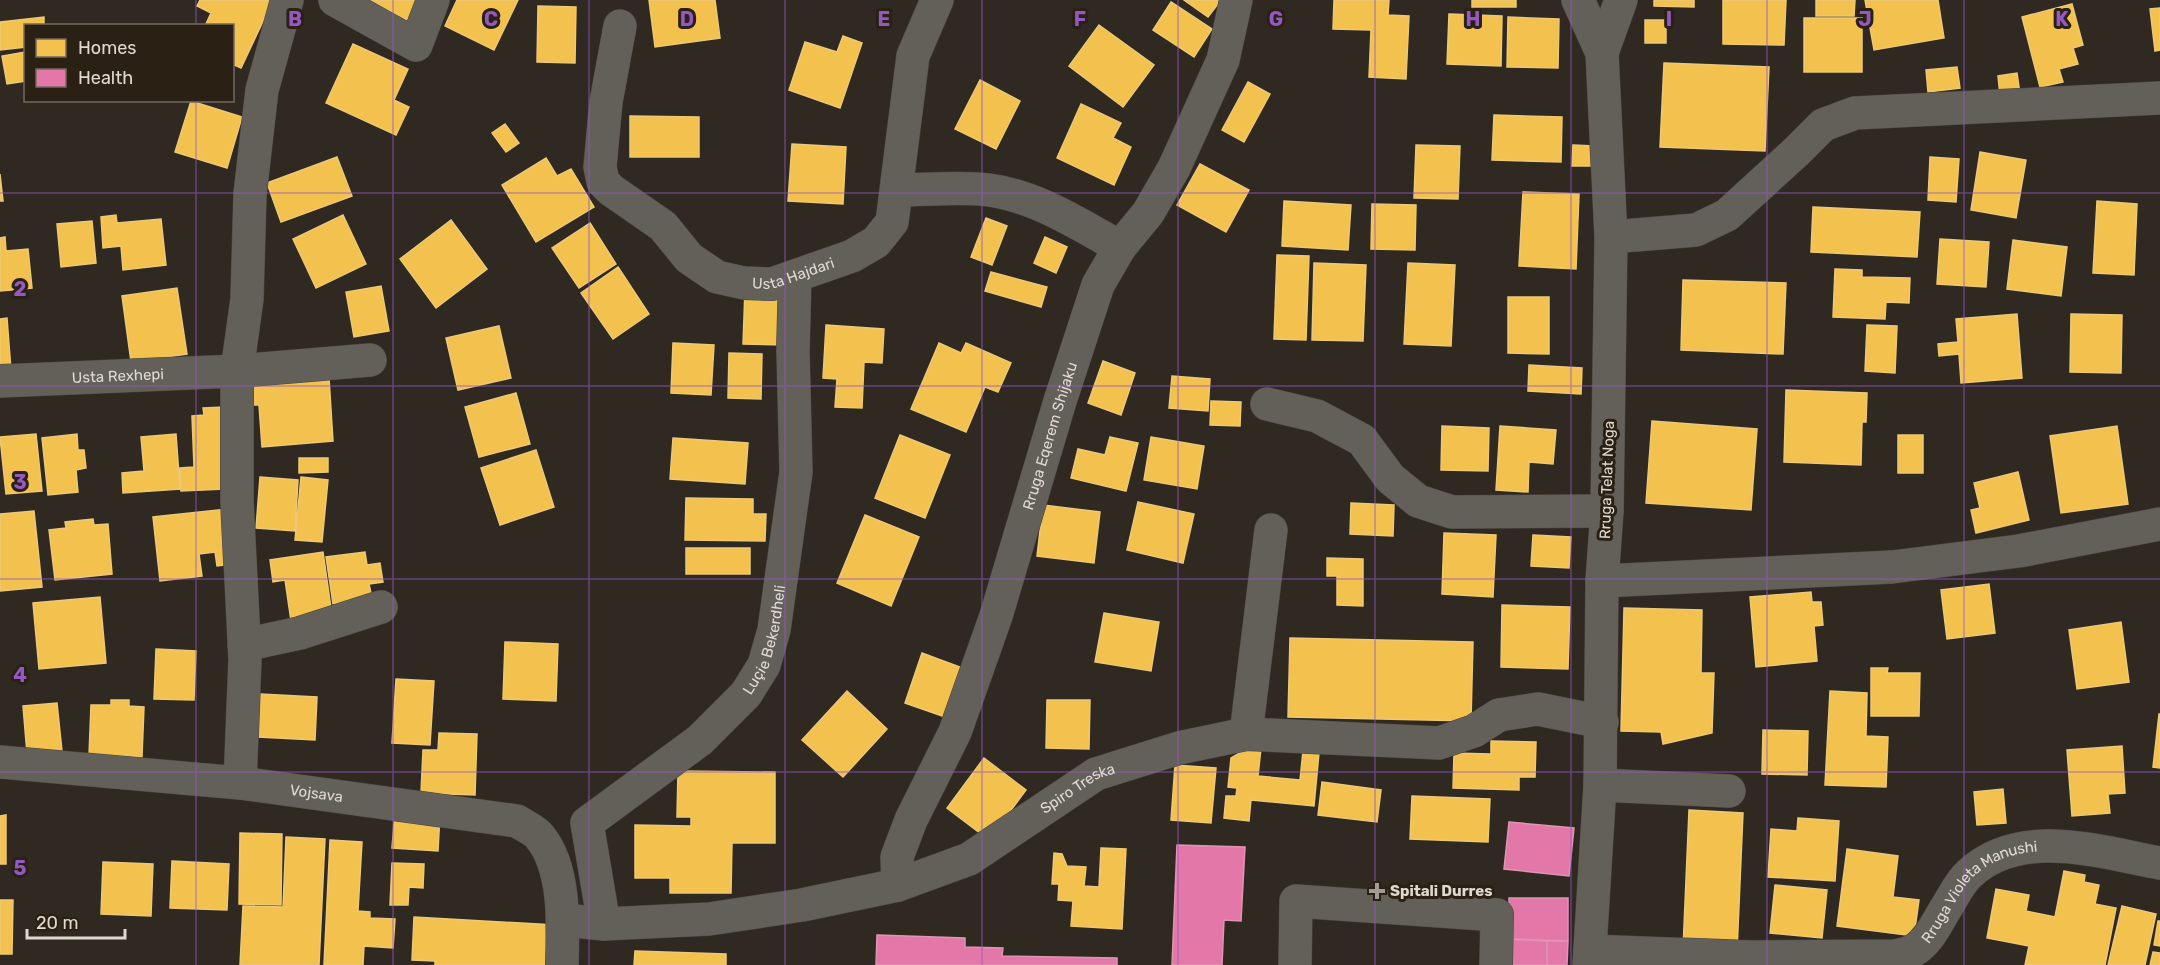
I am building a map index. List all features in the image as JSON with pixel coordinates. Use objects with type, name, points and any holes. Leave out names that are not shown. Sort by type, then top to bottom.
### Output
[{"type":"street","points":[[240,783],[244,645],[237,501],[237,371],[247,299],[250,194],[262,90],[287,0]]},
{"type":"street","points":[[335,0],[416,45],[433,0]]},
{"type":"street","name":"Usta Hajdari","points":[[620,26],[606,102],[600,167],[603,182],[663,226],[689,258],[717,277],[744,283],[772,284],[852,256],[876,242],[892,222],[913,56],[937,0]]},
{"type":"street","name":"Rruga Eqerem Shijaku","points":[[898,885],[897,857],[911,820],[958,722],[996,616],[1060,401],[1098,285],[1120,247],[1148,213],[1174,168],[1222,60],[1236,0]]},
{"type":"street","name":"Rruga Telat Noga","points":[[1578,0],[1602,53],[1611,237],[1607,511],[1602,581],[1602,722],[1589,958]]},
{"type":"street","points":[[1602,53],[1621,0]]},
{"type":"street","points":[[1611,237],[1696,230],[1727,215],[1823,125],[1855,113],[2160,98]]},
{"type":"street","points":[[897,190],[988,190],[1022,198],[1051,208],[1120,247]]},
{"type":"street","name":"Luçie Bekerdheli","points":[[604,924],[586,824],[700,740],[746,694],[764,665],[774,630],[796,472],[793,351],[795,276]]},
{"type":"street","name":"Usta Rexhepi","points":[[0,381],[237,371],[370,360]]},
{"type":"street","points":[[1266,404],[1317,416],[1362,440],[1390,478],[1418,501],[1452,512],[1607,511]]},
{"type":"street","points":[[1602,581],[1892,567],[2019,551],[2160,524]]},
{"type":"street","points":[[1246,734],[1271,530]]},
{"type":"street","points":[[244,645],[300,633],[381,607]]},
{"type":"street","name":"Spiro Treska","points":[[564,920],[604,924],[709,920],[802,905],[898,885],[969,859],[1096,774],[1179,748],[1246,734],[1439,743],[1474,731],[1500,715],[1538,709],[1602,722]]},
{"type":"street","name":"Vojsava","points":[[0,762],[240,783],[517,821],[539,835],[552,856],[564,920],[562,965]]},
{"type":"street","points":[[1600,785],[1729,791]]},
{"type":"street","name":"Rruga Violeta Manushi","points":[[1589,958],[1894,956],[1913,951],[1925,940],[1968,874],[1988,860],[2012,851],[2044,845],[2160,863]]},
{"type":"street","points":[[1295,965],[1296,901],[1497,915],[1496,965]]},
{"type":"building: Homes","points":[[200,0],[273,0],[241,68],[234,65],[234,24],[206,24],[211,13],[197,6]]},
{"type":"building: Homes","points":[[369,0],[420,0],[409,21]]},
{"type":"building: Homes","points":[[457,0],[518,0],[494,50],[445,26]]},
{"type":"building: Homes","points":[[649,0],[715,0],[720,38],[655,47]]},
{"type":"building: Homes","points":[[1184,0],[1221,0],[1208,17]]},
{"type":"building: Homes","points":[[1334,0],[1389,0],[1388,15],[1409,16],[1406,79],[1369,77],[1371,30],[1333,29]]},
{"type":"building: Homes","points":[[1472,0],[1516,0],[1516,7],[1472,7]]},
{"type":"building: Homes","points":[[1654,0],[1694,0],[1694,7],[1654,6]]},
{"type":"building: Homes","points":[[1723,0],[1786,0],[1784,45],[1723,44]]},
{"type":"building: Homes","points":[[1816,0],[1855,0],[1854,16],[1816,16]]},
{"type":"building: Homes","points":[[1865,0],[1938,0],[1944,38],[1874,50]]},
{"type":"building: Homes","points":[[1171,2],[1212,29],[1194,57],[1153,30]]},
{"type":"building: Homes","points":[[2072,4],[2083,45],[2073,48],[2078,64],[2059,69],[2063,82],[2040,87],[2022,17]]},
{"type":"building: Homes","points":[[538,6],[576,7],[575,63],[537,62]]},
{"type":"building: Homes","points":[[2160,8],[2160,50],[2155,51],[2150,9]]},
{"type":"building: Homes","points":[[1449,14],[1502,16],[1501,66],[1447,64]]},
{"type":"building: Homes","points":[[44,17],[44,24],[24,24],[24,47],[0,50],[0,22]]},
{"type":"building: Homes","points":[[1508,17],[1559,19],[1558,68],[1507,67]]},
{"type":"building: Homes","points":[[1804,18],[1862,18],[1862,72],[1804,72]]},
{"type":"building: Homes","points":[[1645,20],[1666,20],[1666,43],[1645,43]]},
{"type":"building: Homes","points":[[1099,25],[1154,65],[1123,107],[1069,66]]},
{"type":"building: Homes","points":[[843,36],[862,43],[840,108],[789,90],[805,42],[837,52]]},
{"type":"building: Homes","points":[[353,44],[408,69],[394,100],[409,107],[396,135],[326,103]]},
{"type":"building: Homes","points":[[24,52],[24,81],[7,84],[2,56]]},
{"type":"building: Homes","points":[[1664,63],[1769,67],[1765,151],[1660,147]]},
{"type":"building: Homes","points":[[1957,67],[1960,88],[1928,92],[1926,70]]},
{"type":"building: Homes","points":[[2017,73],[2020,94],[2000,96],[1998,76]]},
{"type":"building: Homes","points":[[980,80],[1020,101],[996,149],[955,129]]},
{"type":"building: Homes","points":[[1248,82],[1270,94],[1244,142],[1222,130]]},
{"type":"building: Homes","points":[[191,102],[242,117],[227,168],[175,152]]},
{"type":"building: Homes","points":[[1081,104],[1121,123],[1113,138],[1131,147],[1114,185],[1057,158]]},
{"type":"building: Homes","points":[[1494,115],[1562,117],[1561,162],[1492,160]]},
{"type":"building: Homes","points":[[630,116],[699,117],[699,157],[630,157]]},
{"type":"building: Homes","points":[[505,124],[519,143],[506,152],[492,133]]},
{"type":"building: Homes","points":[[792,144],[846,147],[843,204],[788,201]]},
{"type":"building: Homes","points":[[1416,145],[1460,146],[1458,199],[1414,198]]},
{"type":"building: Homes","points":[[1573,145],[1594,146],[1593,166],[1572,166]]},
{"type":"building: Homes","points":[[1980,152],[2026,160],[2016,218],[1971,210]]},
{"type":"building: Homes","points":[[337,157],[352,196],[281,222],[267,183]]},
{"type":"building: Homes","points":[[1930,157],[1959,159],[1956,202],[1928,200]]},
{"type":"building: Homes","points":[[546,158],[557,176],[571,169],[594,207],[536,242],[502,185]]},
{"type":"building: Homes","points":[[1200,164],[1249,190],[1226,232],[1177,205]]},
{"type":"building: Homes","points":[[0,174],[3,201],[0,201]]},
{"type":"building: Homes","points":[[1523,192],[1579,194],[1576,269],[1519,266]]},
{"type":"building: Homes","points":[[1284,201],[1351,205],[1348,250],[1282,246]]},
{"type":"building: Homes","points":[[2097,201],[2137,204],[2134,275],[2093,273]]},
{"type":"building: Homes","points":[[1372,204],[1416,205],[1415,250],[1371,249]]},
{"type":"building: Homes","points":[[1813,207],[1920,212],[1917,257],[1811,252]]},
{"type":"building: Homes","points":[[116,215],[117,223],[161,219],[166,265],[123,270],[121,246],[103,248],[101,217]]},
{"type":"building: Homes","points":[[343,215],[366,264],[316,288],[293,239]]},
{"type":"building: Homes","points":[[986,218],[1007,226],[992,265],[971,257]]},
{"type":"building: Homes","points":[[451,220],[487,269],[436,308],[400,259]]},
{"type":"building: Homes","points":[[92,221],[96,263],[61,267],[57,224]]},
{"type":"building: Homes","points":[[590,223],[616,264],[579,288],[552,248]]},
{"type":"building: Homes","points":[[5,237],[6,251],[28,249],[32,288],[0,291],[0,238]]},
{"type":"building: Homes","points":[[1045,237],[1067,247],[1056,273],[1034,263]]},
{"type":"building: Homes","points":[[1940,239],[1989,242],[1986,287],[1937,284]]},
{"type":"building: Homes","points":[[2013,240],[2067,247],[2061,296],[2007,289]]},
{"type":"building: Homes","points":[[1277,255],[1309,256],[1306,340],[1274,339]]},
{"type":"building: Homes","points":[[1314,263],[1366,265],[1363,341],[1312,340]]},
{"type":"building: Homes","points":[[1408,263],[1455,265],[1451,346],[1404,344]]},
{"type":"building: Homes","points":[[618,267],[649,314],[613,339],[581,293]]},
{"type":"building: Homes","points":[[1835,269],[1862,270],[1862,277],[1910,278],[1909,303],[1886,302],[1885,319],[1833,317]]},
{"type":"building: Homes","points":[[991,272],[1047,287],[1041,307],[985,291]]},
{"type":"building: Homes","points":[[1683,280],[1786,283],[1783,354],[1681,350]]},
{"type":"building: Homes","points":[[381,286],[389,331],[354,337],[346,292]]},
{"type":"building: Homes","points":[[177,288],[187,354],[131,362],[122,296]]},
{"type":"building: Homes","points":[[745,289],[789,290],[787,345],[743,344]]},
{"type":"building: Homes","points":[[1508,297],[1549,297],[1549,354],[1508,353]]},
{"type":"building: Homes","points":[[2017,314],[2022,378],[1961,383],[1959,354],[1939,356],[1938,344],[1958,342],[1956,319]]},
{"type":"building: Homes","points":[[2071,314],[2122,315],[2121,373],[2070,372]]},
{"type":"building: Homes","points":[[7,318],[11,370],[0,371],[0,319]]},
{"type":"building: Homes","points":[[826,325],[884,329],[882,363],[864,362],[862,408],[835,407],[837,379],[823,378]]},
{"type":"building: Homes","points":[[1867,325],[1897,326],[1895,373],[1865,371]]},
{"type":"building: Homes","points":[[499,326],[511,378],[458,390],[446,338]]},
{"type":"building: Homes","points":[[673,343],[714,345],[711,395],[671,393]]},
{"type":"building: Homes","points":[[939,343],[961,353],[966,343],[1011,363],[998,392],[985,387],[966,432],[911,409]]},
{"type":"building: Homes","points":[[729,353],[762,354],[761,399],[728,398]]},
{"type":"building: Homes","points":[[1103,361],[1135,373],[1121,415],[1088,403]]},
{"type":"building: Homes","points":[[1529,365],[1582,368],[1581,394],[1528,391]]},
{"type":"building: Homes","points":[[250,376],[329,378],[333,441],[262,447],[259,405],[252,405]]},
{"type":"building: Homes","points":[[1172,376],[1210,379],[1208,411],[1169,408]]},
{"type":"building: Homes","points":[[1786,390],[1867,393],[1866,422],[1862,422],[1861,465],[1784,462]]},
{"type":"building: Homes","points":[[516,393],[530,444],[479,457],[465,407]]},
{"type":"building: Homes","points":[[1211,401],[1241,402],[1240,426],[1210,425]]},
{"type":"building: Homes","points":[[223,407],[225,489],[181,491],[180,468],[194,467],[192,416],[204,415],[203,408]]},
{"type":"building: Homes","points":[[1652,421],[1757,429],[1751,510],[1646,503]]},
{"type":"building: Homes","points":[[1442,426],[1489,428],[1488,471],[1441,470]]},
{"type":"building: Homes","points":[[1500,426],[1556,430],[1553,464],[1529,462],[1528,492],[1496,490]]},
{"type":"building: Homes","points":[[2117,426],[2128,504],[2061,513],[2050,436]]},
{"type":"building: Homes","points":[[36,434],[42,491],[6,494],[0,437]]},
{"type":"building: Homes","points":[[77,434],[78,450],[84,450],[86,468],[76,470],[78,492],[48,495],[42,438]]},
{"type":"building: Homes","points":[[176,434],[180,489],[123,493],[122,473],[144,471],[141,437]]},
{"type":"building: Homes","points":[[900,435],[950,455],[925,518],[875,498]]},
{"type":"building: Homes","points":[[1898,435],[1923,435],[1923,473],[1898,473]]},
{"type":"building: Homes","points":[[1110,437],[1138,443],[1126,491],[1071,478],[1078,449],[1105,455]]},
{"type":"building: Homes","points":[[1151,437],[1204,446],[1197,489],[1144,480]]},
{"type":"building: Homes","points":[[673,438],[748,443],[745,484],[670,479]]},
{"type":"building: Homes","points":[[536,450],[554,507],[500,525],[481,468]]},
{"type":"building: Homes","points":[[299,458],[328,458],[328,472],[299,473]]},
{"type":"building: Homes","points":[[2018,472],[2029,520],[1976,533],[1971,510],[1980,508],[1974,483]]},
{"type":"building: Homes","points":[[260,477],[298,480],[295,531],[256,528]]},
{"type":"building: Homes","points":[[301,477],[328,480],[322,542],[295,540]]},
{"type":"building: Homes","points":[[686,498],[753,499],[753,514],[766,514],[765,541],[685,540]]},
{"type":"building: Homes","points":[[1138,502],[1194,514],[1183,563],[1127,550]]},
{"type":"building: Homes","points":[[1351,503],[1394,505],[1393,536],[1350,534]]},
{"type":"building: Homes","points":[[1043,505],[1100,512],[1094,563],[1037,556]]},
{"type":"building: Homes","points":[[227,509],[233,564],[217,566],[215,552],[199,554],[202,576],[160,581],[153,517]]},
{"type":"building: Homes","points":[[34,511],[42,587],[0,591],[0,514]]},
{"type":"building: Homes","points":[[865,515],[919,537],[891,606],[837,583]]},
{"type":"building: Homes","points":[[93,519],[94,525],[108,524],[112,574],[55,580],[49,530],[66,528],[65,522]]},
{"type":"building: Homes","points":[[1444,533],[1496,535],[1493,597],[1442,594]]},
{"type":"building: Homes","points":[[1533,535],[1571,537],[1569,568],[1531,566]]},
{"type":"building: Homes","points":[[686,548],[750,548],[750,574],[686,574]]},
{"type":"building: Homes","points":[[323,552],[332,615],[291,621],[285,580],[273,582],[270,560]]},
{"type":"building: Homes","points":[[365,552],[367,565],[380,563],[383,582],[369,584],[372,598],[333,604],[326,557]]},
{"type":"building: Homes","points":[[1327,558],[1363,559],[1363,606],[1337,605],[1337,576],[1327,576]]},
{"type":"building: Homes","points":[[1989,584],[1995,633],[1947,639],[1941,590]]},
{"type":"building: Homes","points":[[1811,592],[1812,602],[1821,602],[1823,625],[1814,626],[1817,661],[1756,667],[1750,597]]},
{"type":"building: Homes","points":[[100,597],[106,663],[39,669],[33,603]]},
{"type":"building: Homes","points":[[1502,605],[1570,607],[1568,669],[1501,667]]},
{"type":"building: Homes","points":[[1624,608],[1702,610],[1701,673],[1714,673],[1712,733],[1663,744],[1661,732],[1621,731]]},
{"type":"building: Homes","points":[[1104,613],[1159,622],[1151,671],[1095,662]]},
{"type":"building: Homes","points":[[2121,622],[2129,682],[2077,689],[2069,630]]},
{"type":"building: Homes","points":[[1290,638],[1473,642],[1471,721],[1288,717]]},
{"type":"building: Homes","points":[[505,642],[558,644],[556,701],[503,699]]},
{"type":"building: Homes","points":[[156,649],[196,651],[194,700],[154,699]]},
{"type":"building: Homes","points":[[922,653],[965,669],[948,718],[905,703]]},
{"type":"building: Homes","points":[[1871,668],[1888,668],[1887,673],[1920,673],[1919,716],[1871,716]]},
{"type":"building: Homes","points":[[396,679],[434,681],[430,745],[392,743]]},
{"type":"building: Homes","points":[[847,691],[887,729],[843,777],[802,740]]},
{"type":"building: Homes","points":[[1830,691],[1867,693],[1866,736],[1888,737],[1886,787],[1825,785]]},
{"type":"building: Homes","points":[[260,694],[317,697],[315,740],[258,737]]},
{"type":"building: Homes","points":[[111,700],[129,700],[129,706],[144,707],[142,757],[89,755],[91,705],[111,705]]},
{"type":"building: Homes","points":[[1047,700],[1090,700],[1089,749],[1046,748]]},
{"type":"building: Homes","points":[[57,703],[62,751],[27,754],[23,706]]},
{"type":"building: Homes","points":[[2160,714],[2160,768],[2153,767]]},
{"type":"building: Homes","points":[[1763,730],[1808,731],[1807,775],[1762,774]]},
{"type":"building: Homes","points":[[439,733],[477,734],[475,795],[421,793],[423,750],[438,750]]},
{"type":"building: Homes","points":[[1491,741],[1536,742],[1535,777],[1519,777],[1519,790],[1453,788],[1454,753],[1491,754]]},
{"type":"building: Homes","points":[[2122,746],[2125,793],[2108,794],[2110,813],[2072,816],[2067,750]]},
{"type":"building: Homes","points":[[1250,747],[1261,748],[1258,776],[1300,780],[1303,751],[1319,753],[1314,806],[1251,800],[1249,821],[1224,818],[1226,796],[1236,796],[1237,788],[1228,787],[1231,758]]},
{"type":"building: Homes","points":[[984,758],[1026,790],[989,840],[947,808]]},
{"type":"building: Homes","points":[[1175,765],[1216,768],[1211,823],[1171,820]]},
{"type":"building: Homes","points":[[678,771],[775,772],[775,843],[732,843],[731,893],[670,893],[670,878],[635,878],[635,825],[691,826],[691,817],[677,817]]},
{"type":"building: Homes","points":[[1322,782],[1381,790],[1377,822],[1318,815]]},
{"type":"building: Homes","points":[[2003,789],[2006,823],[1977,825],[1974,792]]},
{"type":"building: Homes","points":[[1412,796],[1490,799],[1488,842],[1410,839]]},
{"type":"building: Homes","points":[[1689,810],[1743,813],[1737,952],[1683,949]]},
{"type":"building: Homes","points":[[395,811],[440,814],[438,851],[392,848]]},
{"type":"building: Homes","points":[[6,815],[6,864],[0,864],[0,816]]},
{"type":"building: Homes","points":[[1798,818],[1839,821],[1835,881],[1768,877],[1771,829],[1797,831]]},
{"type":"building: Homes","points":[[240,833],[282,834],[281,905],[239,904]]},
{"type":"building: Homes","points":[[286,837],[325,839],[319,965],[240,965],[243,906],[283,907]]},
{"type":"building: Homes","points":[[330,840],[362,842],[358,911],[370,912],[370,918],[395,919],[393,948],[364,946],[363,965],[324,965]]},
{"type":"building: Homes","points":[[1101,848],[1126,849],[1122,929],[1071,926],[1073,901],[1058,900],[1059,884],[1052,884],[1054,853],[1062,854],[1067,866],[1086,867],[1084,886],[1099,887]]},
{"type":"building: Homes","points":[[1847,849],[1898,856],[1893,897],[1919,900],[1914,936],[1837,926]]},
{"type":"building: Homes","points":[[172,861],[229,864],[227,910],[170,908]]},
{"type":"building: Homes","points":[[103,862],[153,864],[151,916],[101,914]]},
{"type":"building: Homes","points":[[392,863],[424,864],[423,888],[409,887],[408,905],[390,905]]},
{"type":"building: Homes","points":[[2064,871],[2085,875],[2084,882],[2099,885],[2095,904],[2116,908],[2105,965],[2025,965],[2029,946],[1987,938],[1996,889],[2029,895],[2026,911],[2055,917]]},
{"type":"building: Homes","points":[[1775,885],[1827,890],[1822,938],[1770,933]]},
{"type":"building: Homes","points":[[0,900],[13,900],[12,954],[0,954]]},
{"type":"building: Homes","points":[[2122,906],[2156,914],[2145,965],[2108,965]]},
{"type":"building: Homes","points":[[414,917],[556,925],[554,965],[435,965],[435,961],[412,960]]},
{"type":"building: Homes","points":[[2158,921],[2160,921],[2160,946],[2154,945]]},
{"type":"building: Homes","points":[[635,951],[726,954],[726,965],[634,965]]},
{"type":"building: Homes","points":[[2153,952],[2160,953],[2160,965],[2150,965]]},
{"type":"building: Health","points":[[1509,822],[1574,828],[1569,876],[1504,869]]},
{"type":"building: Health","points":[[1177,845],[1245,847],[1241,921],[1224,920],[1222,965],[1172,965]]},
{"type":"building: Health","points":[[1509,898],[1568,898],[1568,941],[1509,939]]},
{"type":"building: Health","points":[[877,935],[965,938],[965,947],[1003,948],[1002,956],[1117,958],[1117,965],[876,965]]},
{"type":"building: Health","points":[[1509,939],[1547,941],[1547,965],[1508,965]]},
{"type":"building: Health","points":[[1547,941],[1568,941],[1567,965],[1547,965]]},
{"type":"place","name":"Spitali Durres","points":[[1377,891]]}]
